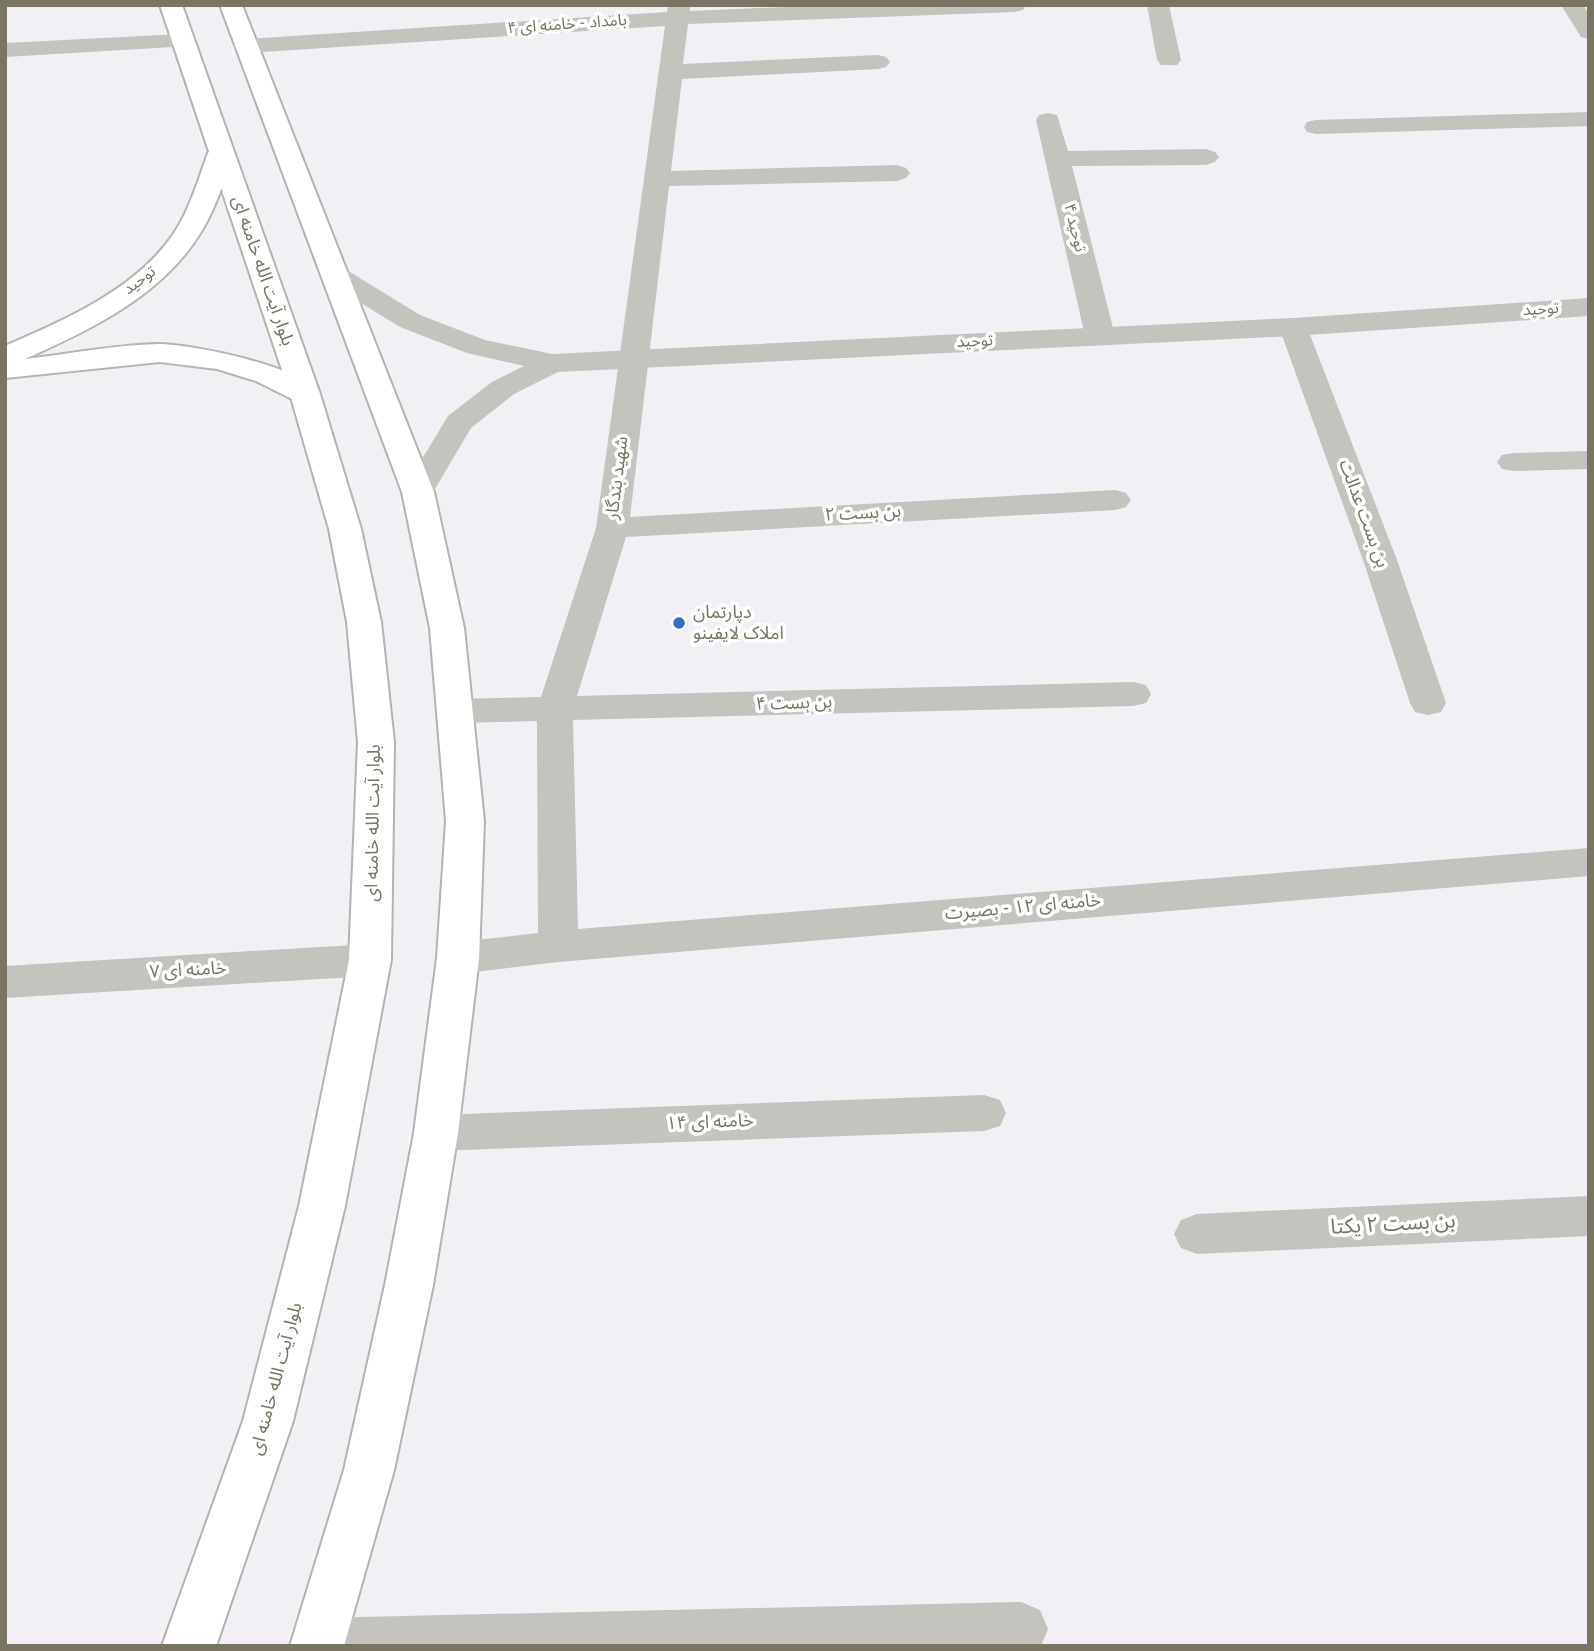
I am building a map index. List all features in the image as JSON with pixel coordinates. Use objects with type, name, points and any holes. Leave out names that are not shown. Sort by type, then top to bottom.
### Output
[{"type":"main road","name":"بلوار آیت الله خامنه ای","points":[[171,5],[305,394],[345,529],[364,622],[376,741],[370,960],[322,1206],[268,1422],[189,1646]]},
{"type":"main road","points":[[231,5],[418,492],[447,628],[465,821],[457,958],[436,1133],[409,1285],[369,1470],[317,1645]]},
{"type":"main road","name":"توحید","points":[[5,357],[52,337],[155,272],[183,240],[199,212],[221,153]]},
{"type":"main road","points":[[5,370],[160,353],[220,361],[267,375],[305,394]]},
{"type":"street","name":"بامداد - خامنه ای ۴","points":[[245,46],[678,12],[1015,5]]},
{"type":"street","points":[[1158,5],[1169,60]]},
{"type":"street","points":[[1572,5],[1589,32]]},
{"type":"street","name":"شهید بندگار","points":[[558,946],[555,710],[612,528],[678,12]]},
{"type":"street","points":[[8,57],[182,41]]},
{"type":"street","points":[[671,72],[878,62]]},
{"type":"street","points":[[1317,127],[1589,119]]},
{"type":"street","name":"توحید ۴","points":[[1048,120],[1100,336]]},
{"type":"street","points":[[1058,159],[1206,157]]},
{"type":"street","points":[[657,179],[897,173]]},
{"type":"street","points":[[335,275],[410,321],[477,347],[552,363]]},
{"type":"street","name":"توحید","points":[[418,492],[459,423],[503,388],[552,363],[1293,327],[1589,307]]},
{"type":"street","name":"بن بست عدالت","points":[[1293,327],[1380,560],[1427,703]]},
{"type":"street","points":[[1513,462],[1589,460]]},
{"type":"street","name":"بن بست ۲","points":[[612,528],[1115,500]]},
{"type":"street","name":"بن بست ۴","points":[[455,711],[1133,694]]},
{"type":"street","name":"خامنه ای ۱۲ - بصیرت","points":[[457,958],[558,946],[1589,862]]},
{"type":"street","name":"خامنه ای ۷","points":[[5,982],[370,960]]},
{"type":"street","name":"خامنه ای ۱۴","points":[[436,1133],[984,1113]]},
{"type":"street","name":"بن بست ۲ یکتا","points":[[1196,1234],[1589,1216]]},
{"type":"street","points":[[317,1645],[1021,1629]]},
{"type":"place","name":"دپارتمان املاک لایفینو","points":[[679,623]]}]
